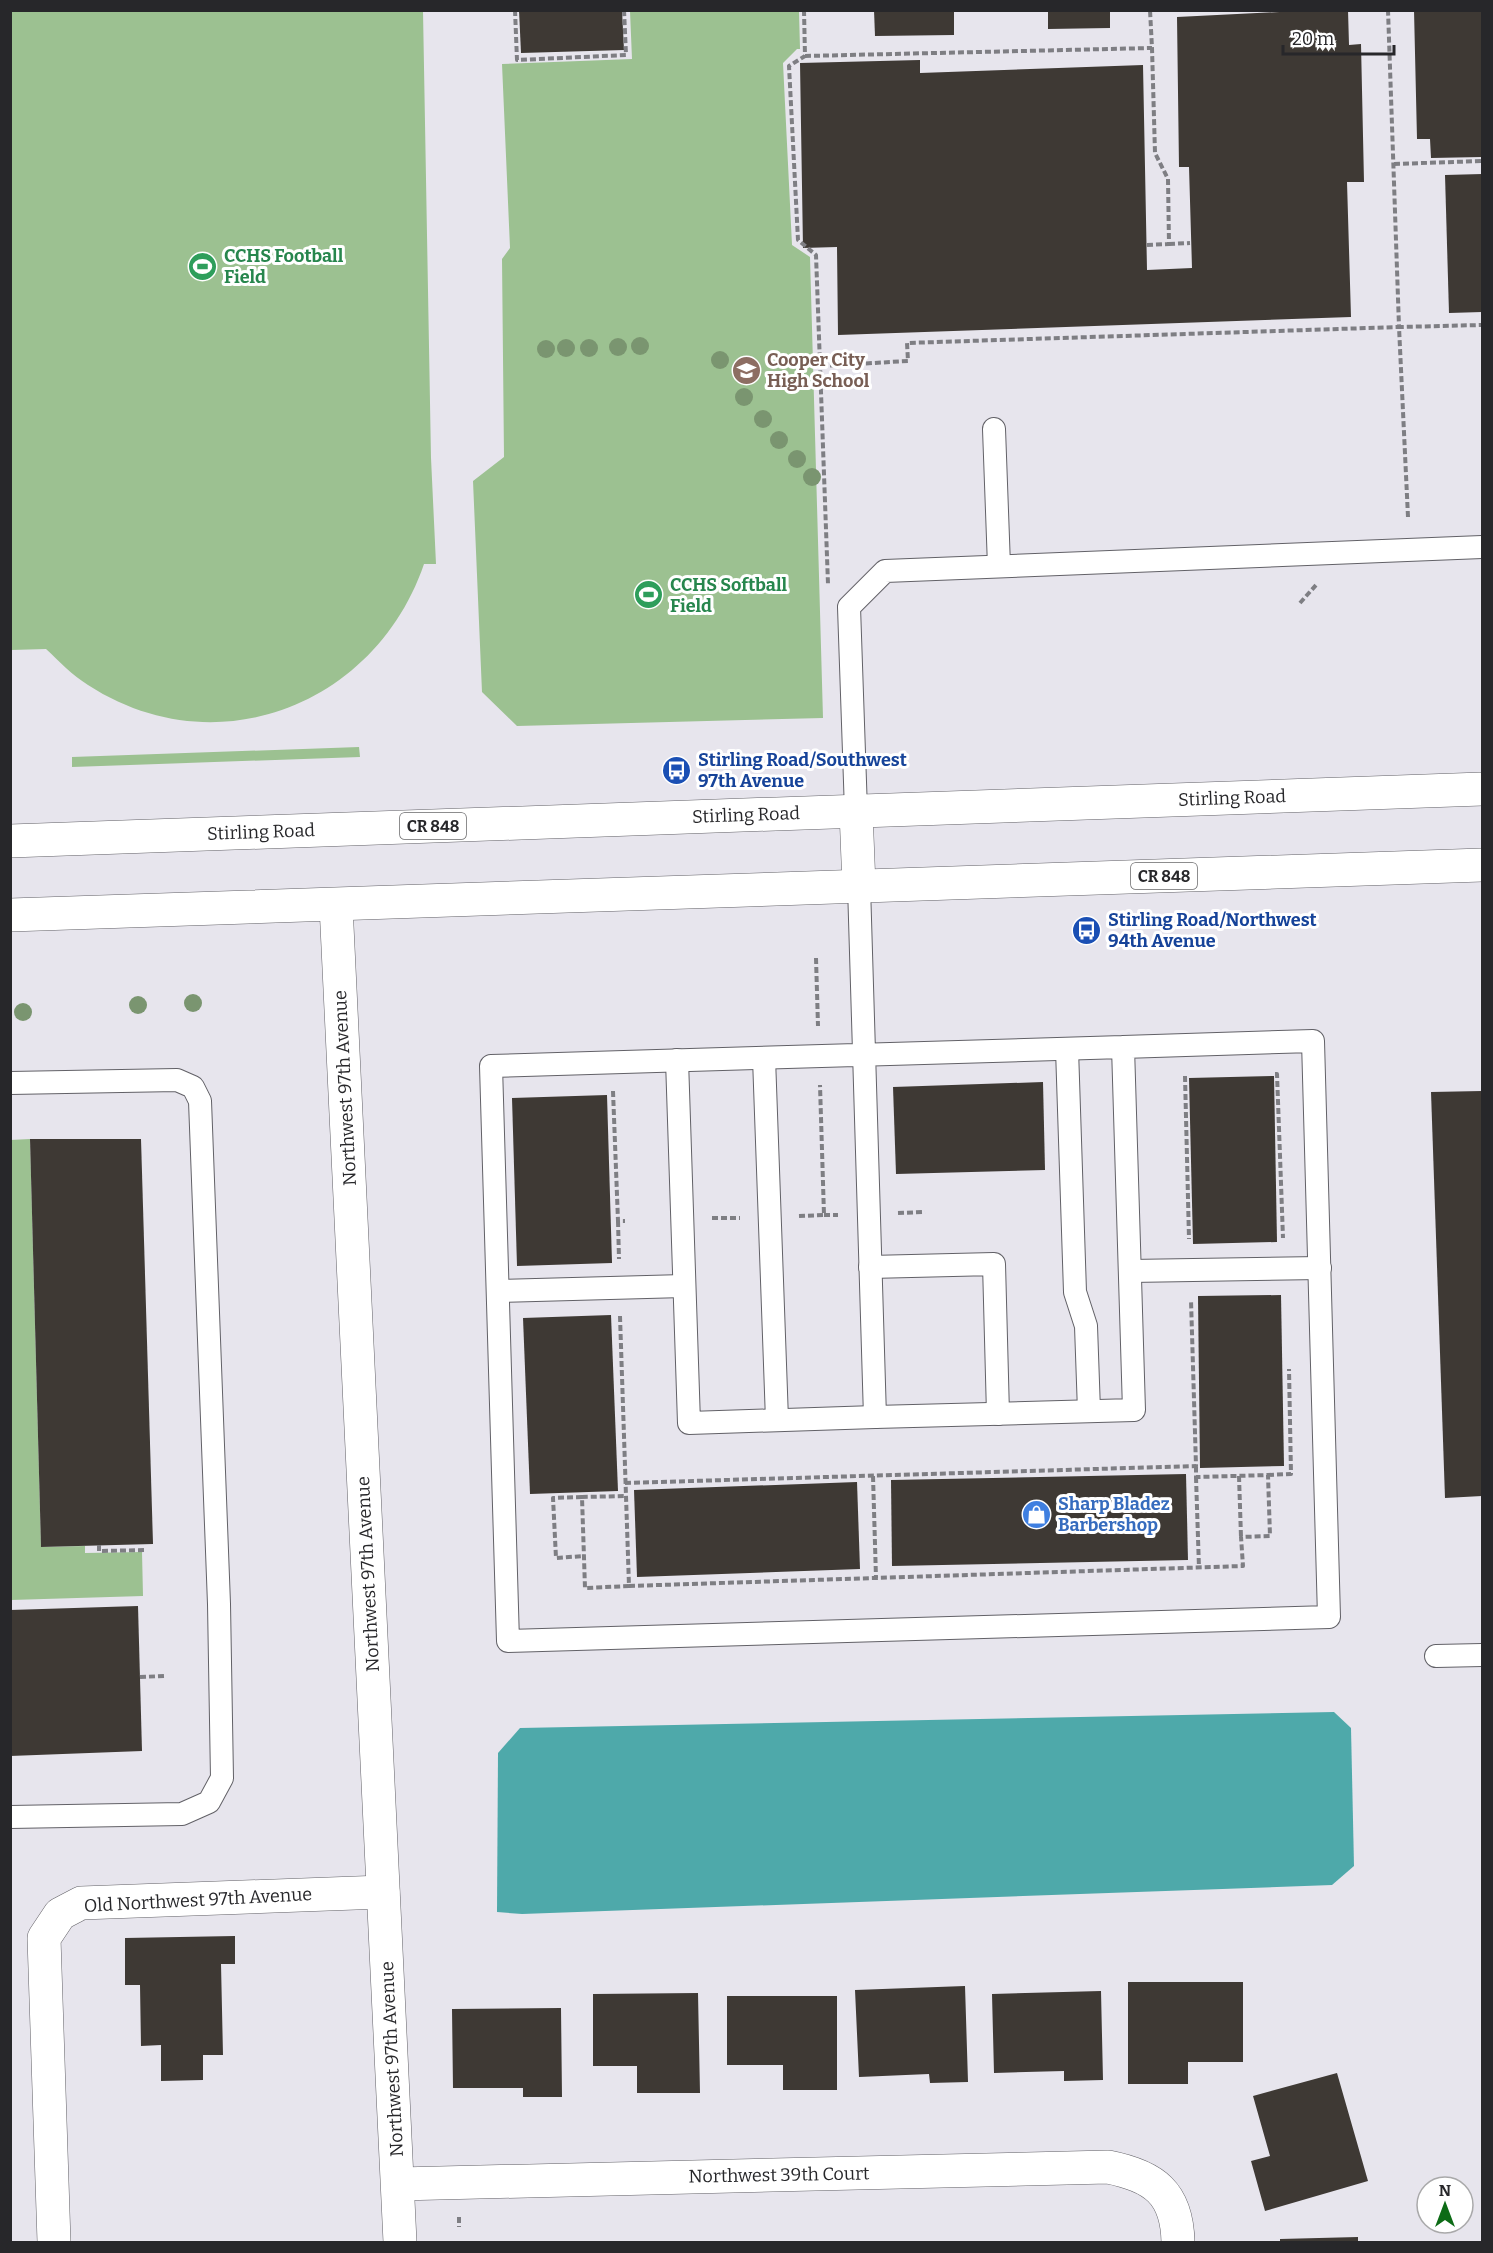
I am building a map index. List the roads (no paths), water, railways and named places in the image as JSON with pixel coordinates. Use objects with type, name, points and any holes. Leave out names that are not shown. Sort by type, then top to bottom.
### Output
[{"type":"main road","name":"Stirling Road","points":[[10,841],[1482,789]]},
{"type":"main road","points":[[856,811],[859,886]]},
{"type":"main road","name":"CR 848","points":[[10,915],[1482,865]]},
{"type":"main road","name":"Northwest 97th Avenue","points":[[336,905],[400,2242]]},
{"type":"main road","name":"Old Northwest 97th Avenue","points":[[54,2242],[44,1938],[60,1914],[81,1903],[383,1892]]},
{"type":"main road","name":"Northwest 39th Court","points":[[399,2184],[1108,2167],[1133,2172],[1155,2183],[1170,2200],[1178,2221],[1178,2242]]},
{"type":"lane","points":[[994,429],[999,566]]},
{"type":"lane","points":[[856,811],[849,607],[885,571],[1482,547]]},
{"type":"lane","points":[[859,886],[875,1417]]},
{"type":"lane","points":[[1313,1041],[1329,1617],[508,1641],[491,1066],[1067,1049],[1313,1041]]},
{"type":"lane","points":[[677,1060],[688,1423],[998,1414],[1134,1410],[1123,1047]]},
{"type":"lane","points":[[1067,1049],[1075,1292],[1086,1326],[1089,1411]]},
{"type":"lane","points":[[764,1058],[777,1420]]},
{"type":"lane","points":[[10,1083],[177,1080],[193,1087],[200,1101],[219,1604],[222,1778],[209,1802],[182,1814],[10,1817]]},
{"type":"lane","points":[[870,1267],[994,1264],[998,1414]]},
{"type":"lane","points":[[1130,1271],[1320,1268]]},
{"type":"lane","points":[[498,1291],[684,1286]]},
{"type":"lane","points":[[1436,1656],[1482,1655]]},
{"type":"water","points":[[1334,1712],[1351,1728],[1354,1866],[1332,1885],[522,1914],[497,1912],[498,1753],[520,1728]]},
{"type":"place","name":"CCHS Football Field","points":[[203,266]]},
{"type":"place","name":"Cooper City High School","points":[[746,370]]},
{"type":"place","name":"CCHS Softball Field","points":[[649,595]]},
{"type":"place","name":"Stirling Road/Southwest 97th Avenue","points":[[677,770]]},
{"type":"place","name":"Stirling Road/Northwest 94th Avenue","points":[[1087,930]]},
{"type":"place","name":"Sharp Bladez Barbershop","points":[[1037,1514]]}]
